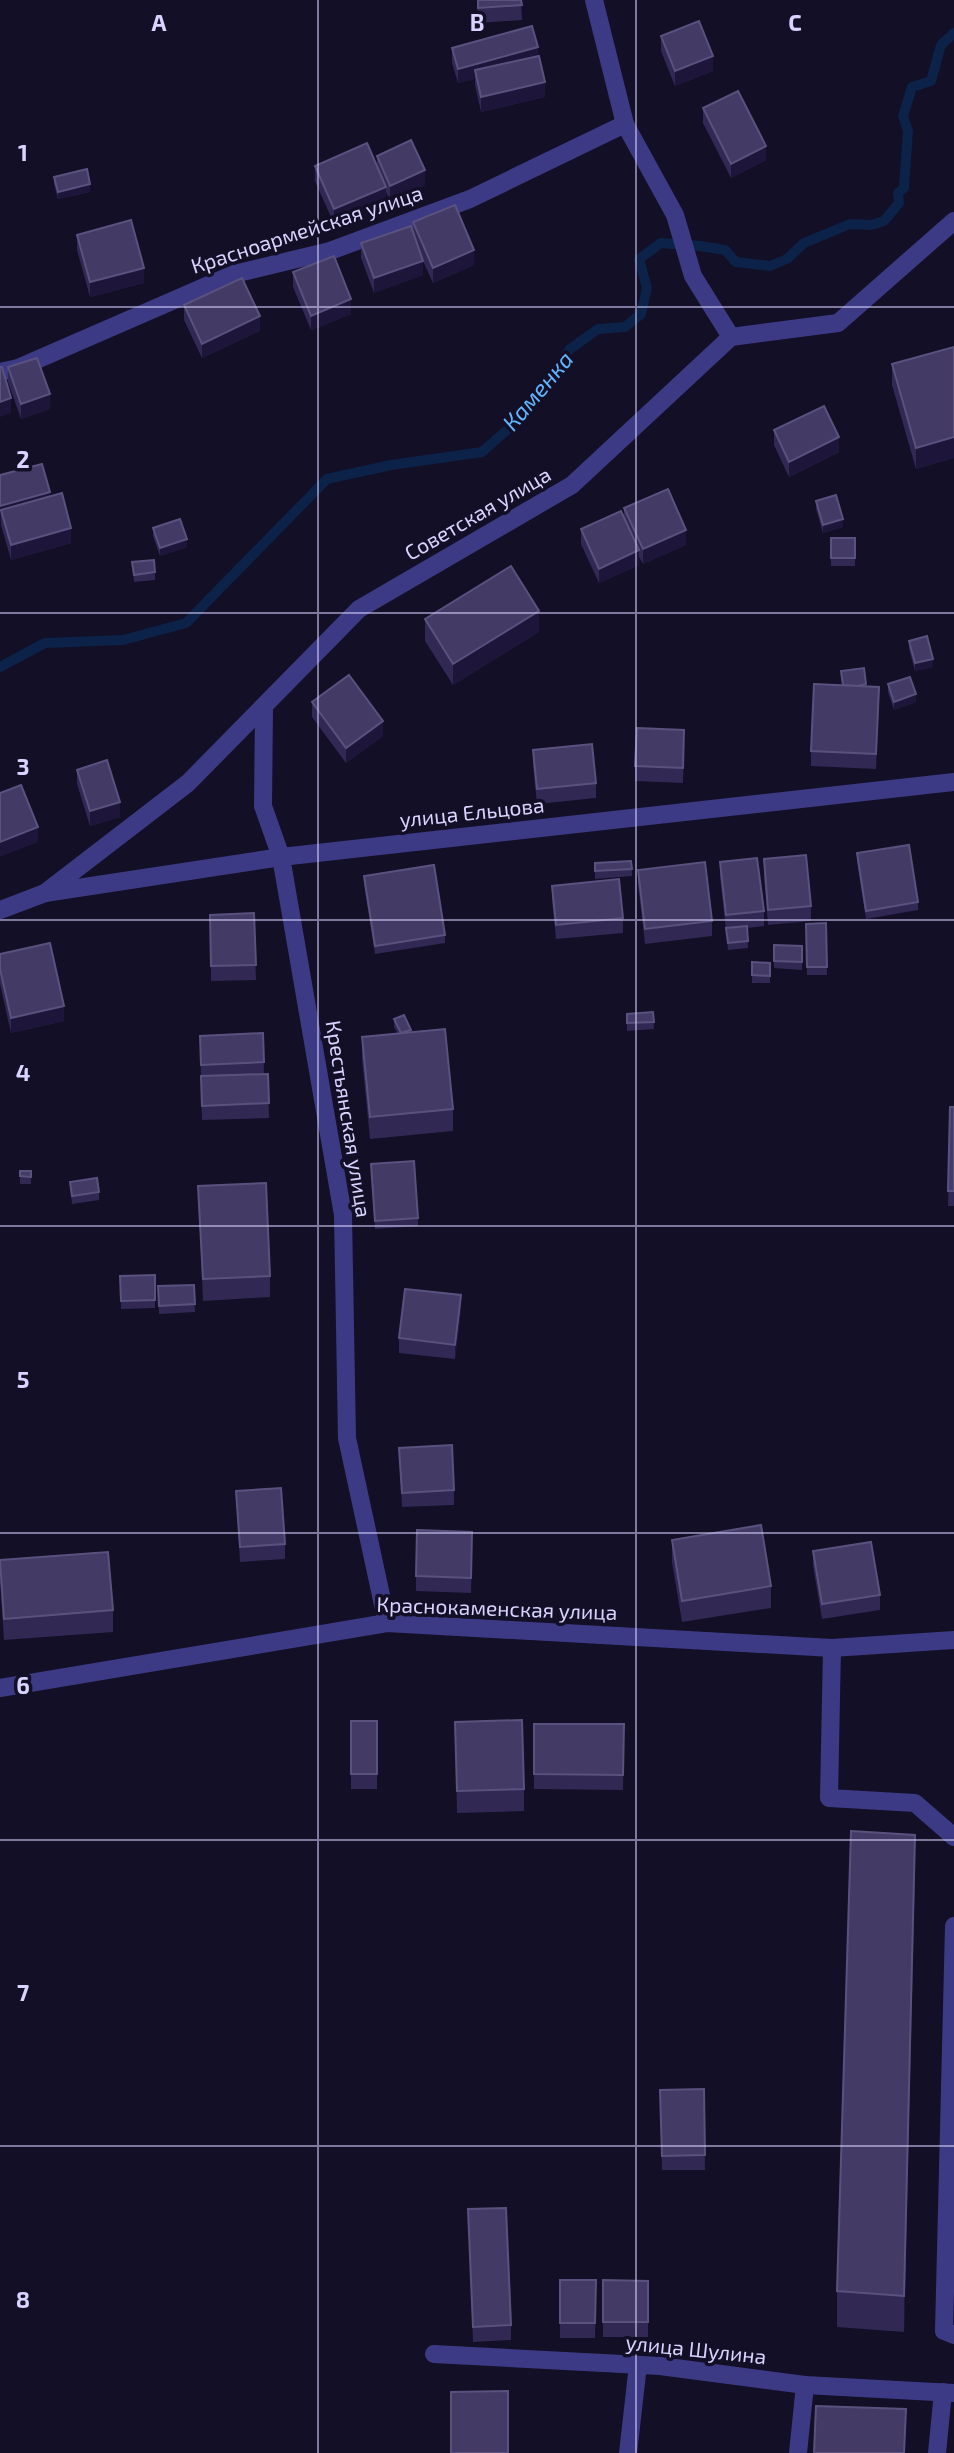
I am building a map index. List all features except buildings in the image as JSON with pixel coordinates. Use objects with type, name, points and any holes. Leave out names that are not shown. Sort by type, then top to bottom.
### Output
[{"type":"street","points":[[594,0],[625,124],[675,215],[693,276],[731,337],[838,323],[954,221]]},
{"type":"street","name":"Красноармейская улица","points":[[0,372],[18,368],[234,274],[330,251],[470,199],[625,124]]},
{"type":"street","name":"Советская улица","points":[[45,893],[187,783],[359,609],[572,485],[731,337]]},
{"type":"street","name":"Крестьянская улица","points":[[264,707],[264,806],[281,857],[344,1215],[347,1438],[387,1623]]},
{"type":"street","name":"улица Ельцова","points":[[0,910],[45,893],[281,857],[954,782]]},
{"type":"street","name":"Краснокаменская улица","points":[[0,1688],[387,1623],[832,1648],[954,1640]]},
{"type":"street","points":[[832,1648],[829,1798],[915,1803],[954,1837]]},
{"type":"street","points":[[954,1926],[944,2331],[954,2335]]},
{"type":"street","name":"улица Шулина","points":[[434,2354],[660,2365],[805,2385],[948,2392]]},
{"type":"street","points":[[628,2453],[638,2365]]},
{"type":"street","points":[[798,2453],[805,2385]]},
{"type":"street","points":[[937,2453],[948,2392]]},
{"type":"waterway","name":"Каменка","points":[[0,667],[45,643],[123,640],[186,623],[327,479],[391,465],[482,452],[516,422],[570,349],[598,329],[625,327],[641,314],[647,288],[639,259],[661,243],[725,250],[736,262],[770,266],[787,259],[804,243],[850,224],[871,225],[884,221],[899,203],[898,193],[904,188],[908,131],[903,116],[912,87],[931,81],[941,45],[954,33]]}]
